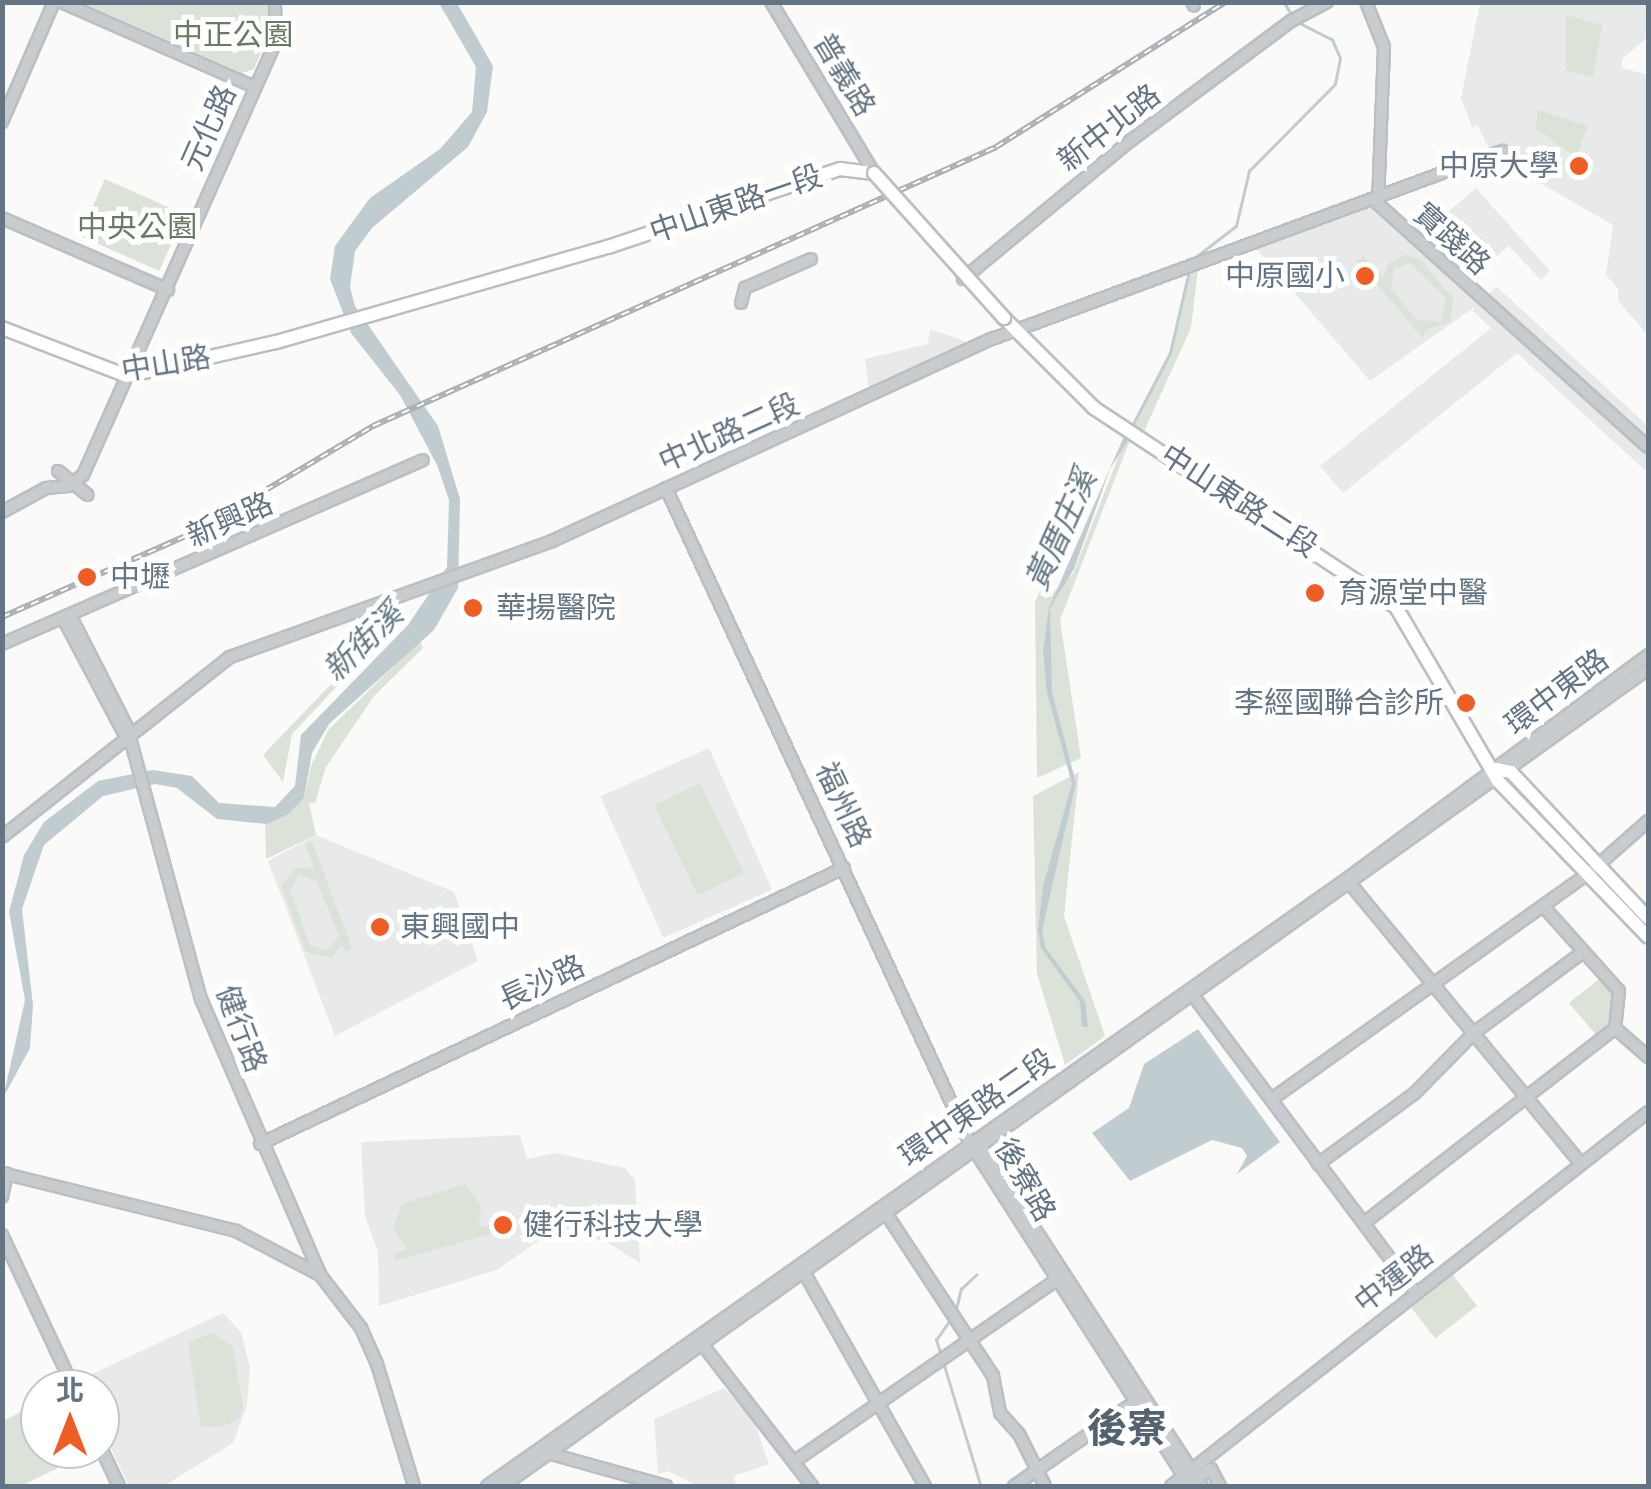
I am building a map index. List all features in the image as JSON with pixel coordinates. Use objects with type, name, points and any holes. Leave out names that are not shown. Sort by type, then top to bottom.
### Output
[{"type":"main road","name":"中山東路一段","points":[[335,326],[703,216],[840,169],[874,172]]},
{"type":"main road","points":[[874,172],[1016,332]]},
{"type":"main road","name":"中山路","points":[[2,328],[127,376],[335,326]]},
{"type":"main road","name":"中山東路二段","points":[[1016,332],[1073,392],[1396,608],[1502,774]]},
{"type":"main road","points":[[1502,774],[1593,869],[1648,918]]},
{"type":"main road","points":[[1593,869],[1648,937]]},
{"type":"street","points":[[2,122],[58,2],[255,87]]},
{"type":"street","name":"元化路","points":[[68,486],[83,475],[279,32],[275,2]]},
{"type":"street","name":"普義路","points":[[771,2],[874,172]]},
{"type":"street","name":"新中北路","points":[[962,279],[1296,19],[1327,2]]},
{"type":"street","name":"實踐路","points":[[1366,2],[1384,47],[1382,196],[1378,204],[1648,447]]},
{"type":"street","name":"中北路二段","points":[[126,735],[230,656],[462,578],[1016,332],[1184,266],[1502,152]]},
{"type":"street","points":[[2,218],[168,290]]},
{"type":"street","points":[[742,303],[745,288],[811,259]]},
{"type":"street","name":"新興路","points":[[2,646],[423,460]]},
{"type":"street","points":[[58,472],[68,486]]},
{"type":"street","points":[[2,512],[46,488],[68,486],[88,494]]},
{"type":"street","name":"福州路","points":[[666,488],[977,1147]]},
{"type":"street","points":[[2,837],[126,735],[66,619]]},
{"type":"street","name":"環中東路","points":[[1502,774],[1648,656]]},
{"type":"street","name":"環中東路","points":[[1502,774],[1648,669]]},
{"type":"street","name":"健行路","points":[[126,735],[201,1000],[260,1144],[321,1276]]},
{"type":"street","name":"環中東路二段","points":[[502,1486],[691,1342],[1194,998],[1502,774]]},
{"type":"street","name":"環中東路二段","points":[[487,1486],[706,1344],[1502,774]]},
{"type":"street","points":[[1272,1099],[1543,906],[1648,821]]},
{"type":"street","name":"長沙路","points":[[260,1144],[844,868]]},
{"type":"street","points":[[1352,886],[1581,1164]]},
{"type":"street","points":[[1364,1223],[1614,1028],[1619,991],[1543,906]]},
{"type":"street","points":[[1318,1164],[1415,1093],[1475,1032],[1583,952]]},
{"type":"street","points":[[1194,998],[1416,1293]]},
{"type":"street","points":[[1614,1028],[1648,1057]]},
{"type":"street","name":"中運路","points":[[1170,1486],[1192,1480],[1416,1293],[1648,1112]]},
{"type":"street","name":"後寮路","points":[[977,1147],[1056,1280],[1135,1402],[1192,1480]]},
{"type":"street","name":"後寮路","points":[[977,1147],[1192,1480]]},
{"type":"street","points":[[2,1197],[5,1174],[236,1231],[321,1276],[361,1328],[378,1364],[414,1486]]},
{"type":"street","points":[[888,1216],[992,1376],[1000,1412],[1019,1434],[1045,1486]]},
{"type":"street","points":[[2,1234],[65,1369]]},
{"type":"street","points":[[805,1274],[924,1486]]},
{"type":"street","points":[[795,1461],[1056,1280]]},
{"type":"street","points":[[691,1342],[706,1344],[812,1486]]},
{"type":"street","points":[[1014,1486],[1135,1402]]},
{"type":"street","points":[[544,1452],[666,1486]]},
{"type":"street","points":[[1192,1480],[1210,1469],[1220,1486]]},
{"type":"street","points":[[614,1486],[618,1473]]},
{"type":"shaded area","name":"新街溪","points":[[439,3],[457,3],[493,66],[487,112],[468,147],[372,228],[355,251],[350,287],[355,306],[438,426],[460,499],[458,588],[434,630],[329,724],[312,753],[304,798],[287,815],[267,824],[217,819],[177,788],[155,784],[103,796],[44,845],[22,909],[33,1005],[30,1048],[3,1098],[25,1000],[9,912],[24,855],[44,822],[98,781],[153,770],[192,776],[219,803],[275,807],[295,786],[301,735],[408,625],[447,567],[449,500],[437,465],[400,395],[351,333],[330,279],[335,246],[370,198],[440,149],[472,112],[476,67]]},
{"type":"shaded area","name":"中原大學","points":[[1480,3],[1648,3],[1648,37],[1622,59],[1622,68],[1648,75],[1648,335],[1618,301],[1618,289],[1606,275],[1613,225],[1493,156],[1477,125],[1472,127],[1461,98]]},
{"type":"shaded area","points":[[1476,188],[1550,271],[1541,280],[1509,246],[1488,263],[1479,256],[1464,271],[1413,225],[1423,213],[1435,223]]},
{"type":"shaded area","points":[[1370,206],[1480,303],[1496,286],[1648,426],[1648,473],[1517,353],[1343,493],[1320,466],[1491,328],[1473,311],[1476,306],[1370,381],[1257,249]]},
{"type":"shaded area","points":[[930,329],[973,344],[869,392],[865,359],[928,344]]},
{"type":"shaded area","points":[[1125,434],[1130,437],[1110,469],[1074,569],[1050,608],[1052,692],[1076,783],[1042,930],[1045,947],[1085,1001],[1088,1027],[1082,1027],[1080,1002],[1041,948],[1038,930],[1043,886],[1072,784],[1047,693],[1043,651],[1049,608]]},
{"type":"shaded area","points":[[709,748],[772,890],[663,938],[600,796]]},
{"type":"shaded area","name":"東興國中","points":[[316,835],[454,892],[478,961],[335,1036],[268,861]]},
{"type":"shaded area","points":[[1198,1029],[1280,1142],[1237,1174],[1247,1156],[1242,1148],[1212,1140],[1130,1181],[1092,1133],[1129,1108],[1144,1064]]},
{"type":"shaded area","name":"健行科技大學","points":[[520,1135],[527,1159],[555,1153],[625,1168],[635,1180],[640,1263],[605,1241],[567,1234],[535,1243],[497,1270],[379,1306],[378,1252],[365,1216],[361,1142]]},
{"type":"shaded area","points":[[223,1313],[241,1332],[250,1368],[247,1405],[233,1443],[164,1486],[129,1486],[120,1467],[120,1369],[103,1369]]},
{"type":"shaded area","points":[[724,1388],[753,1418],[769,1464],[734,1476],[736,1486],[698,1486],[668,1471],[658,1474],[654,1419]]},
{"type":"green space","name":"中正公園","points":[[83,3],[269,3],[270,30],[254,69],[242,73]]},
{"type":"green space","points":[[1566,15],[1602,25],[1593,77],[1566,70]]},
{"type":"green space","points":[[1538,110],[1588,126],[1576,157],[1536,129]]},
{"type":"green space","name":"中央公園","points":[[105,179],[184,214],[159,271],[80,236]]},
{"type":"green space","points":[[1406,255],[1420,260],[1453,298],[1450,322],[1426,330],[1423,338],[1357,261],[1363,256],[1383,278],[1389,263]],"holes":[[[1410,263],[1446,299],[1442,321],[1417,320],[1391,289],[1394,269]]]},
{"type":"green space","points":[[1199,261],[1191,328],[1144,431],[1133,424],[1170,353],[1191,263]]},
{"type":"green space","points":[[1126,437],[1130,440],[1060,620],[1081,758],[1037,778],[1035,602],[1040,591],[1052,593],[1073,574]]},
{"type":"green space","points":[[420,641],[423,648],[374,696],[326,767],[315,803],[309,803],[316,835],[266,859],[265,819],[299,796],[304,799],[311,766],[328,730]]},
{"type":"green space","points":[[335,680],[339,684],[292,734],[283,782],[263,755]]},
{"type":"green space","points":[[1079,772],[1064,916],[1105,1036],[1065,1065],[1037,974],[1033,796]]},
{"type":"green space","points":[[700,783],[744,873],[698,895],[654,805]]},
{"type":"green space","points":[[312,841],[352,948],[346,952],[341,946],[332,958],[306,952],[281,886],[296,868],[315,869],[305,844]],"holes":[[[299,875],[317,881],[339,936],[327,951],[310,945],[290,890]]]},
{"type":"green space","points":[[1600,978],[1613,993],[1608,1025],[1596,1035],[1569,1003]]},
{"type":"green space","points":[[465,1184],[481,1206],[479,1228],[515,1217],[517,1226],[396,1261],[393,1254],[407,1249],[393,1228],[402,1204]]},
{"type":"green space","points":[[1453,1275],[1477,1306],[1435,1338],[1411,1308]]},
{"type":"green space","points":[[211,1333],[233,1347],[243,1406],[239,1418],[222,1427],[201,1427],[188,1342]]},
{"type":"green space","points":[[20,1412],[20,1469],[55,1469],[21,1486],[3,1486],[3,1421]]},
{"type":"waterway","name":"黃厝庄溪","points":[[1284,2],[1292,15]]},
{"type":"waterway","name":"黃厝庄溪","points":[[1193,259],[1236,226],[1249,171],[1335,84],[1340,58],[1332,40],[1297,22]]},
{"type":"waterway","name":"黃厝庄溪","points":[[1132,426],[1170,353],[1189,271]]},
{"type":"waterway","points":[[955,1314],[961,1289],[976,1275]]},
{"type":"waterway","points":[[941,1356],[936,1340],[950,1320]]},
{"type":"waterway","points":[[944,1364],[981,1486]]},
{"type":"railway","points":[[2,617],[197,531],[373,426],[996,147],[1225,2]]},
{"type":"place","name":"中原大學","points":[[1579,166]]},
{"type":"place","name":"中原國小","points":[[1365,276]]},
{"type":"place","name":"中壢","points":[[87,577]]},
{"type":"place","name":"育源堂中醫","points":[[1315,593]]},
{"type":"place","name":"華揚醫院","points":[[473,608]]},
{"type":"place","name":"李經國聯合診所","points":[[1466,703]]},
{"type":"place","name":"東興國中","points":[[380,927]]},
{"type":"place","name":"健行科技大學","points":[[503,1225]]},
{"type":"district","name":"後寮","points":[[1127,1429]]}]
